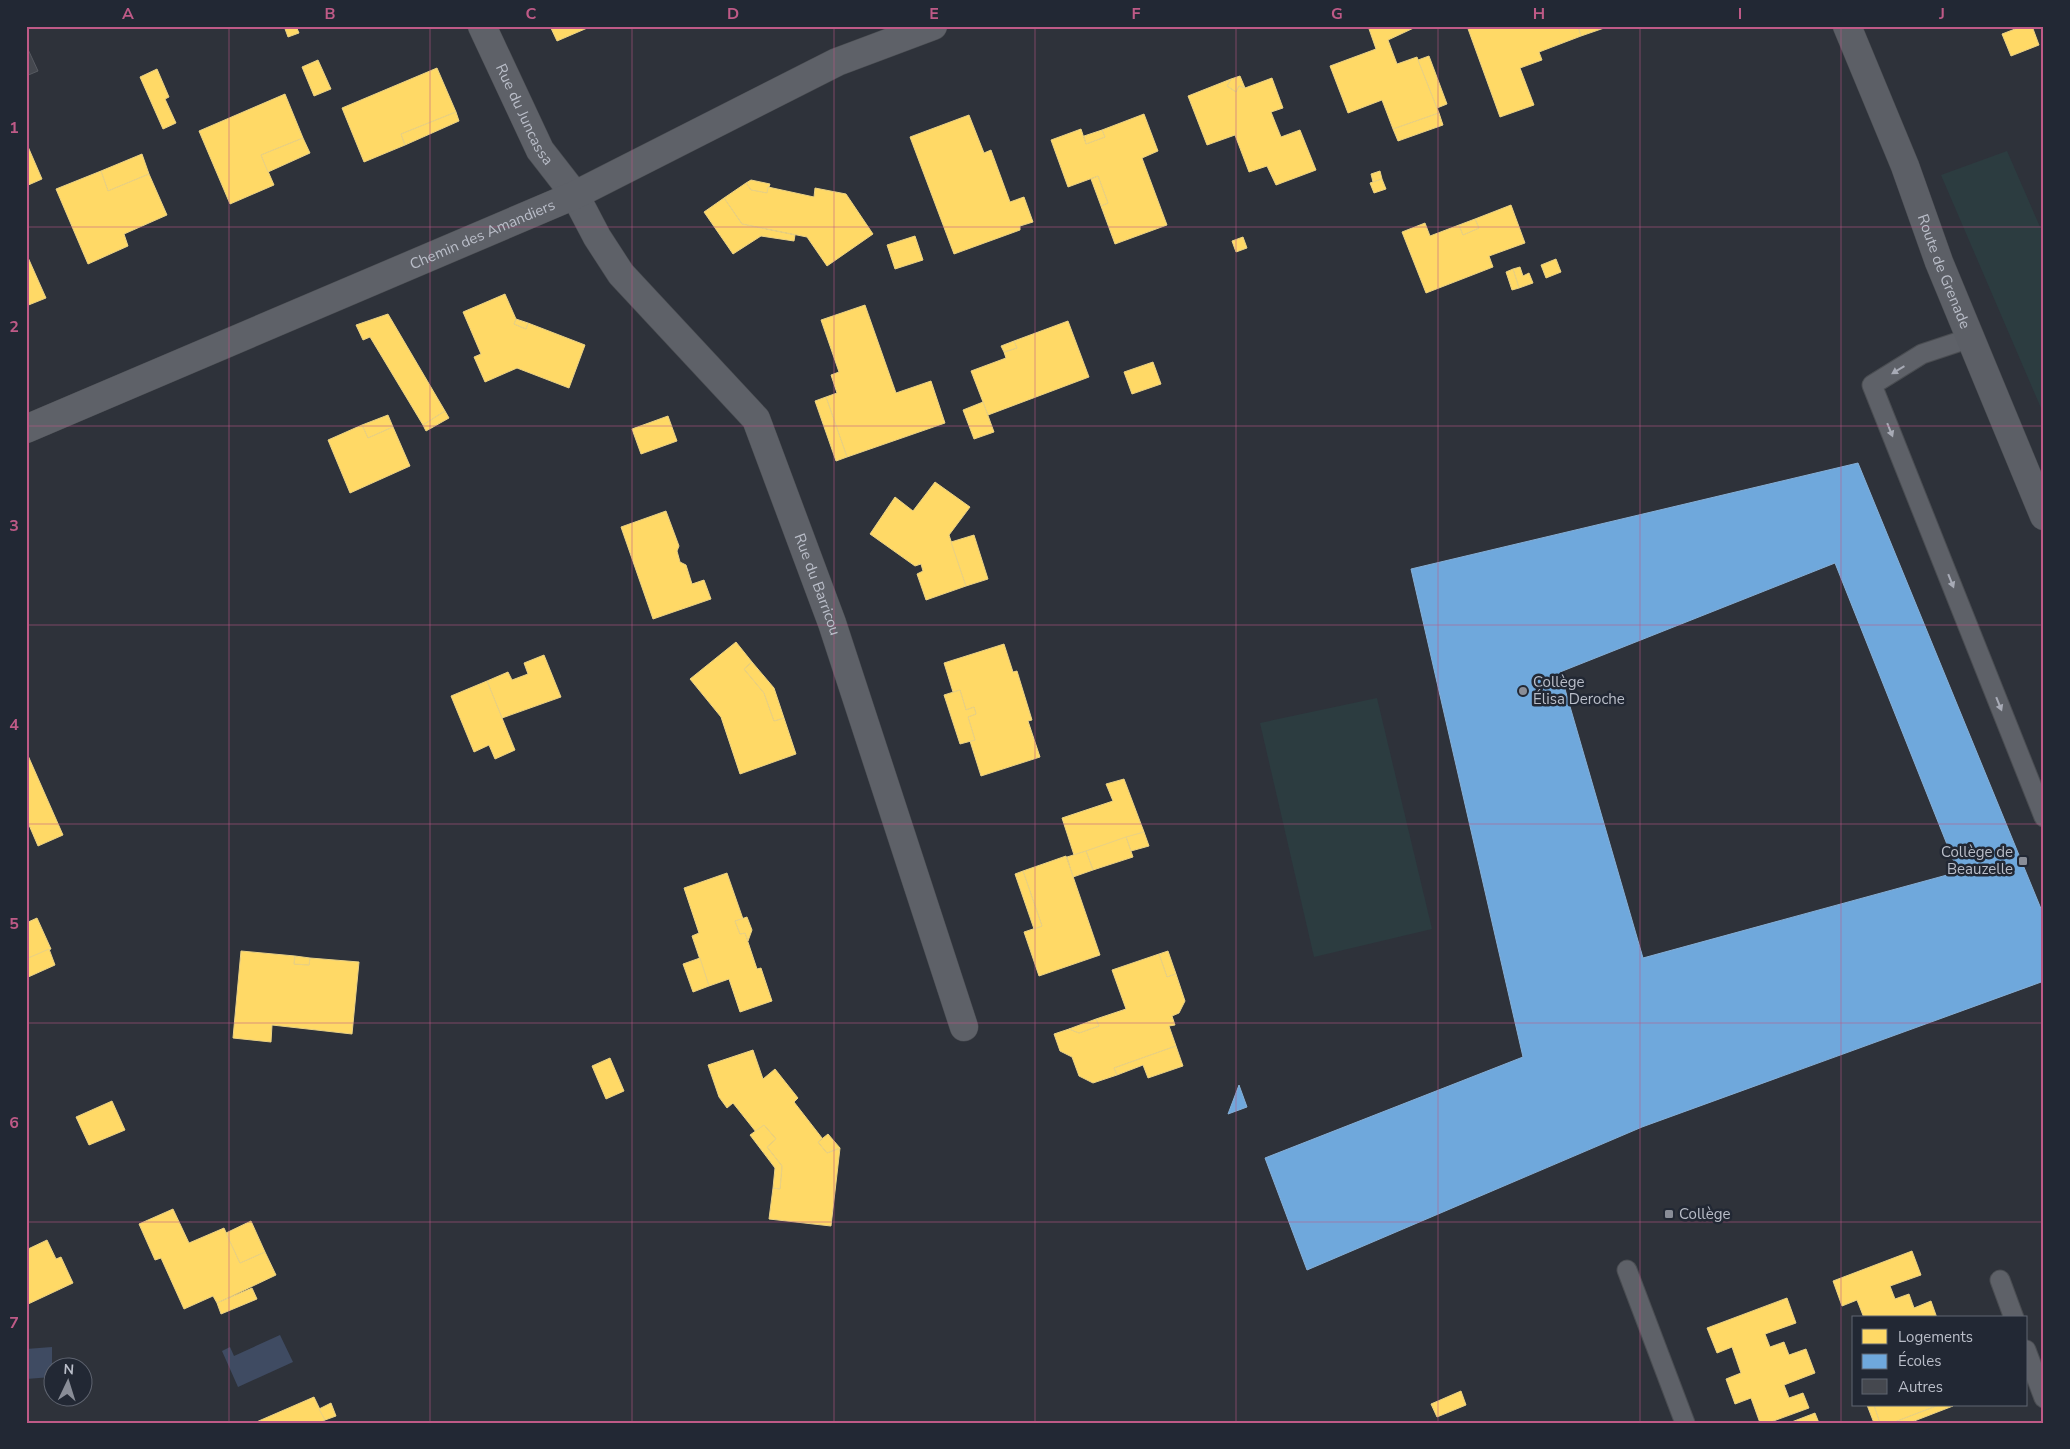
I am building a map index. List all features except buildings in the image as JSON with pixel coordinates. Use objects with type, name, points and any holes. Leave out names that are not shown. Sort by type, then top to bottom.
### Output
[{"type":"main road","name":"Route de Grenade","points":[[1847,26],[1905,166],[1939,262],[2044,516]]},
{"type":"street","name":"Rue du Juncassa","points":[[482,26],[540,150],[575,195]]},
{"type":"street","name":"Chemin des Amandiers","points":[[26,429],[575,195],[837,62],[933,26]]},
{"type":"street","name":"Rue du Barricou","points":[[575,195],[597,237],[621,274],[756,419],[832,623],[964,1026]]},
{"type":"lane","points":[[1970,338],[1922,354],[1872,385],[2044,817]]},
{"type":"lane","points":[[1627,1270],[1685,1423]]},
{"type":"lane","points":[[2000,1280],[2013,1316]]},
{"type":"lane","points":[[2028,1355],[2044,1398]]},
{"type":"shaded area","points":[[2007,151],[2044,236],[2044,415],[1941,175]]},
{"type":"shaded area","points":[[1377,698],[1432,929],[1314,957],[1260,723]]},
{"type":"water","points":[[280,1335],[293,1362],[238,1387],[222,1351],[230,1347],[234,1356]]},
{"type":"water","points":[[52,1347],[52,1356],[42,1356],[42,1378],[26,1379],[26,1349]]},
{"type":"place","name":"Collège Élisa Deroche","points":[[1523,691]]},
{"type":"place","name":"Collège de Beauzelle","points":[[2023,861]]},
{"type":"place","name":"Collège","points":[[1669,1214]]}]
